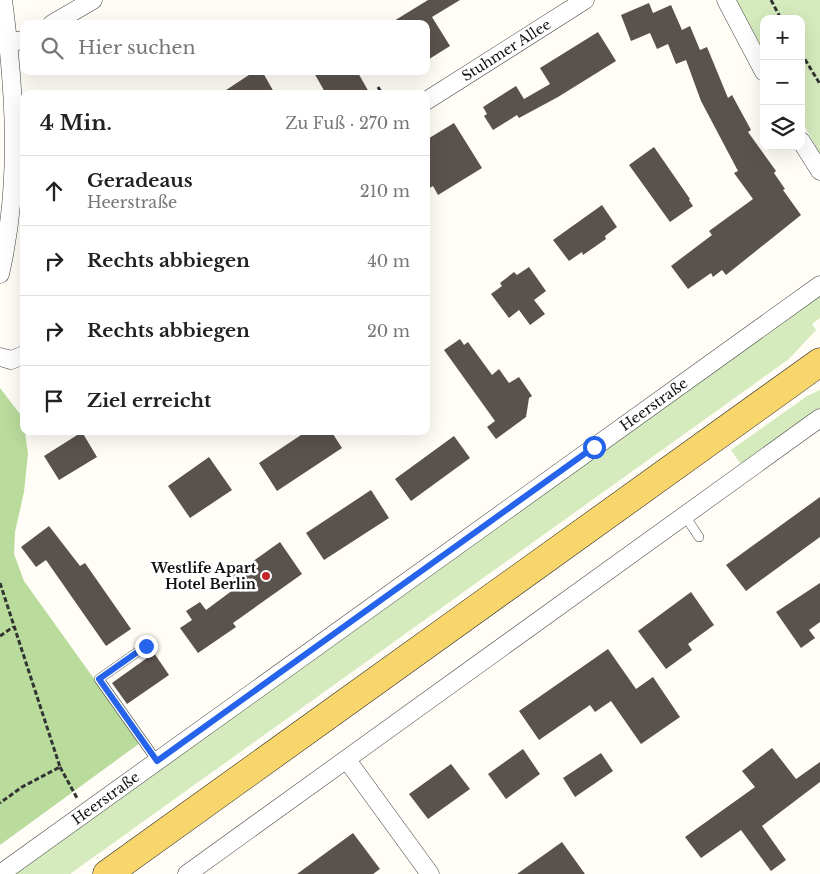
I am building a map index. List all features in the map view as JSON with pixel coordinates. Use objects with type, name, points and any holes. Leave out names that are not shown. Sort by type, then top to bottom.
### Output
[{"type":"main road","points":[[107,874],[820,362]]},
{"type":"street","points":[[0,274],[16,163],[16,41],[3,0]]},
{"type":"street","points":[[59,20],[93,0]]},
{"type":"street","name":"Stuhmer Allee","points":[[430,98],[585,0]]},
{"type":"street","points":[[726,0],[760,64]]},
{"type":"street","points":[[805,147],[820,171]]},
{"type":"street","name":"Heerstraße","points":[[0,874],[820,285]]},
{"type":"street","points":[[0,357],[10,360],[20,356]]},
{"type":"street","points":[[187,874],[820,418]]},
{"type":"street","points":[[346,760],[430,874]]},
{"type":"lane","points":[[685,516],[699,537]]},
{"type":"lane","points":[[146,646],[99,679],[157,761]]},
{"type":"path","points":[[771,0],[779,15]]},
{"type":"path","points":[[805,59],[820,84]]},
{"type":"path","points":[[0,583],[60,767],[77,798]]},
{"type":"path","points":[[0,636],[13,627]]},
{"type":"path","points":[[0,803],[22,787],[60,767]]},
{"type":"green space","points":[[733,0],[820,0],[820,154],[805,127],[805,15],[760,15],[760,48]]},
{"type":"green space","points":[[820,293],[820,318],[812,324],[816,330],[789,359],[70,874],[13,874]]},
{"type":"green space","points":[[0,388],[20,414],[20,435],[25,435],[28,454],[24,492],[15,532],[14,554],[24,581],[140,743],[0,845]]},
{"type":"green space","points":[[820,390],[820,410],[742,466],[731,450],[807,396]]},
{"type":"building","points":[[428,0],[460,0],[432,17],[450,46],[430,58],[430,20],[396,20]]},
{"type":"building","points":[[649,3],[653,13],[671,5],[682,30],[690,26],[700,50],[707,47],[728,98],[732,95],[751,130],[748,132],[776,171],[774,173],[785,189],[783,190],[801,215],[726,275],[722,270],[713,277],[711,273],[688,289],[671,266],[712,235],[709,231],[753,199],[734,173],[738,171],[701,101],[686,60],[676,64],[668,44],[657,49],[650,33],[631,41],[621,15]]},
{"type":"building","points":[[598,32],[616,61],[558,97],[519,118],[517,115],[493,130],[484,116],[487,114],[483,107],[516,86],[524,99],[550,84],[540,68]]},
{"type":"building","points":[[249,75],[264,75],[273,90],[226,90]]},
{"type":"building","points":[[315,75],[359,75],[368,90],[324,90]]},
{"type":"building","points":[[454,123],[482,168],[438,195],[433,186],[430,188],[430,138]]},
{"type":"building","points":[[654,147],[693,206],[670,222],[629,165]]},
{"type":"building","points":[[602,205],[617,227],[605,236],[606,239],[583,255],[582,252],[569,261],[553,240]]},
{"type":"building","points":[[529,267],[546,291],[534,300],[545,314],[530,325],[519,310],[509,318],[491,294],[502,286],[500,283],[514,272],[517,275]]},
{"type":"building","points":[[460,339],[464,345],[468,342],[492,375],[499,369],[509,383],[519,377],[532,396],[529,398],[526,417],[496,439],[487,427],[495,421],[444,350]]},
{"type":"building","points":[[77,435],[84,435],[97,457],[59,480],[44,456]]},
{"type":"building","points":[[301,435],[334,435],[342,448],[277,491],[259,463]]},
{"type":"building","points":[[454,436],[470,458],[411,501],[395,479]]},
{"type":"building","points":[[209,457],[232,490],[190,518],[168,486]]},
{"type":"building","points":[[371,490],[389,518],[324,560],[306,533]]},
{"type":"building","points":[[820,497],[820,537],[746,591],[726,565]]},
{"type":"building","points":[[49,526],[80,566],[85,563],[131,629],[106,646],[46,560],[36,567],[21,547]]},
{"type":"building","points":[[280,542],[302,574],[233,623],[236,627],[198,653],[180,628],[192,620],[186,611],[200,602],[206,610],[237,587],[231,577]]},
{"type":"building","points":[[820,583],[820,622],[809,630],[815,638],[801,648],[776,612]]},
{"type":"building","points":[[691,592],[714,625],[688,644],[692,650],[666,669],[638,631]]},
{"type":"building","points":[[608,649],[636,689],[653,677],[680,717],[641,744],[611,701],[595,712],[590,705],[539,740],[519,711]]},
{"type":"building","points":[[154,653],[169,675],[127,704],[112,683]]},
{"type":"building","points":[[772,748],[796,779],[820,762],[820,782],[762,826],[786,860],[771,871],[741,830],[701,858],[685,837],[755,787],[742,771]]},
{"type":"building","points":[[523,749],[540,774],[506,799],[488,774]]},
{"type":"building","points":[[601,753],[613,771],[575,797],[563,778]]},
{"type":"building","points":[[451,764],[470,789],[428,819],[409,794]]},
{"type":"building","points":[[353,833],[380,869],[373,874],[297,874]]},
{"type":"building","points":[[562,842],[585,874],[517,874]]},
{"type":"place","name":"Westlife Apart Hotel Berlin","points":[[266,576]]},
{"type":"route","points":[[146,646],[99,679],[157,761],[594,447]]}]
